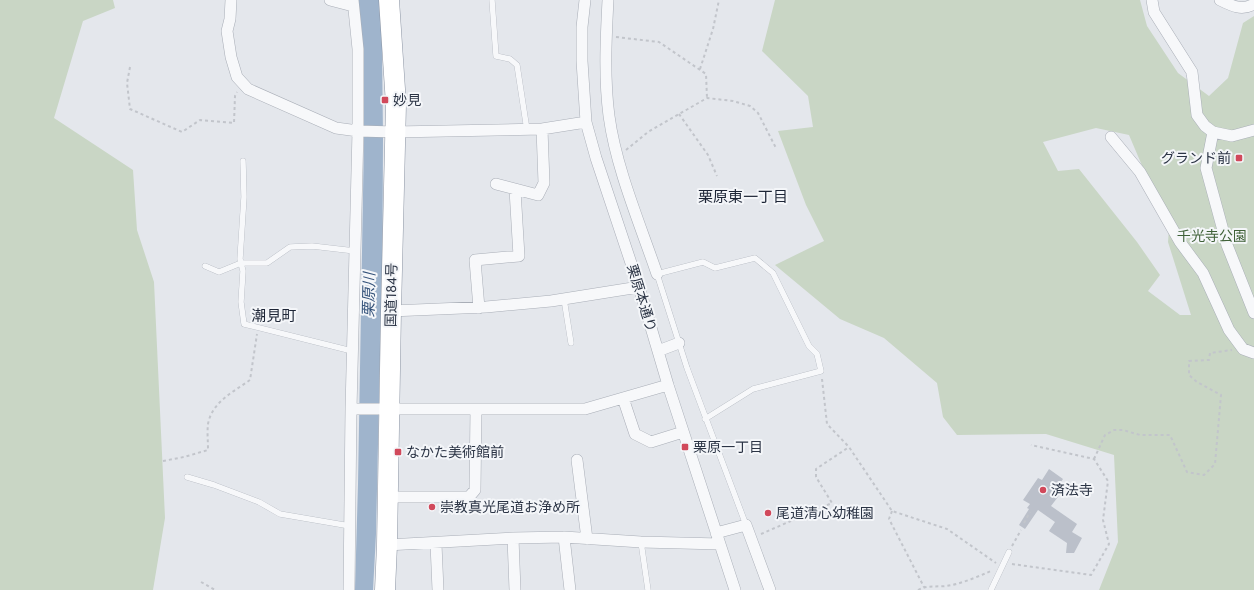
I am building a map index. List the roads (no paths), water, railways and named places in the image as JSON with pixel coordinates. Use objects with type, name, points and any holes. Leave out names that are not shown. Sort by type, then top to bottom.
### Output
[{"type":"highway","name":"国道184号","points":[[385,590],[388,497],[384,409],[391,311],[389,132],[396,104],[389,0]]},
{"type":"street","points":[[231,0],[230,19],[227,31],[231,57],[237,77],[248,89],[336,128],[361,132],[542,130],[586,122]]},
{"type":"street","points":[[330,0],[353,3],[358,49],[361,132],[352,351],[355,409],[349,590]]},
{"type":"street","name":"栗原本通り","points":[[585,0],[582,28],[582,61],[586,122],[596,158],[639,287],[668,385],[735,590]]},
{"type":"street","points":[[608,0],[606,36],[609,116],[618,157],[657,274]]},
{"type":"street","points":[[1152,0],[1154,12],[1192,72],[1197,115],[1205,126],[1213,132],[1232,136],[1254,130]]},
{"type":"street","points":[[1220,0],[1234,7],[1249,7],[1254,4]]},
{"type":"street","points":[[496,184],[538,195],[544,183],[542,130]]},
{"type":"street","points":[[1213,132],[1206,168],[1227,245],[1254,313]]},
{"type":"street","points":[[1111,137],[1140,172],[1180,242],[1203,273],[1229,330],[1243,348],[1254,353]]},
{"type":"street","points":[[479,308],[476,260],[519,256],[515,190]]},
{"type":"street","points":[[391,311],[479,308],[551,302],[639,287]]},
{"type":"street","points":[[658,351],[679,343]]},
{"type":"street","points":[[355,409],[585,409],[668,385]]},
{"type":"street","points":[[623,398],[635,434],[651,442],[683,432]]},
{"type":"street","points":[[388,497],[468,497],[475,490],[476,409]]},
{"type":"street","points":[[576,460],[587,538]]},
{"type":"street","points":[[387,546],[513,538],[564,537],[641,542],[718,538],[746,525],[770,590]]},
{"type":"street","points":[[564,537],[570,590]]},
{"type":"street","points":[[513,538],[515,590]]},
{"type":"street","points":[[436,544],[438,590]]},
{"type":"lane","points":[[492,0],[496,56],[510,59],[517,65],[527,130]]},
{"type":"lane","points":[[243,161],[244,197],[240,259],[243,271],[241,302],[244,324],[352,351]]},
{"type":"lane","points":[[204,266],[219,272],[241,264],[267,263],[290,247],[312,246],[355,251]]},
{"type":"lane","points":[[705,420],[754,389],[821,371],[817,354],[809,346],[773,274],[755,258],[715,268],[703,262],[657,274],[705,420],[746,525]]},
{"type":"lane","points":[[564,299],[571,343]]},
{"type":"lane","points":[[187,477],[214,485],[259,502],[280,514],[350,526]]},
{"type":"lane","points":[[641,542],[648,590]]},
{"type":"lane","points":[[991,590],[1009,552]]},
{"type":"water","name":"栗原川","points":[[358,0],[379,0],[383,47],[382,354],[380,355],[376,534],[373,590],[355,590],[364,136]]},
{"type":"place","name":"妙見","points":[[385,100]]},
{"type":"place","name":"グランド前","points":[[1239,158]]},
{"type":"place","name":"栗原一丁目","points":[[685,447]]},
{"type":"place","name":"なかた美術館前","points":[[398,452]]},
{"type":"place","name":"済法寺","points":[[1043,490]]},
{"type":"place","name":"崇教真光尾道お浄め所","points":[[432,507]]},
{"type":"place","name":"尾道清心幼稚園","points":[[768,513]]},
{"type":"district","name":"栗原東一丁目","points":[[743,197]]},
{"type":"district","name":"潮見町","points":[[274,316]]},
{"type":"park label","name":"千光寺公園","points":[[1212,236]]}]
